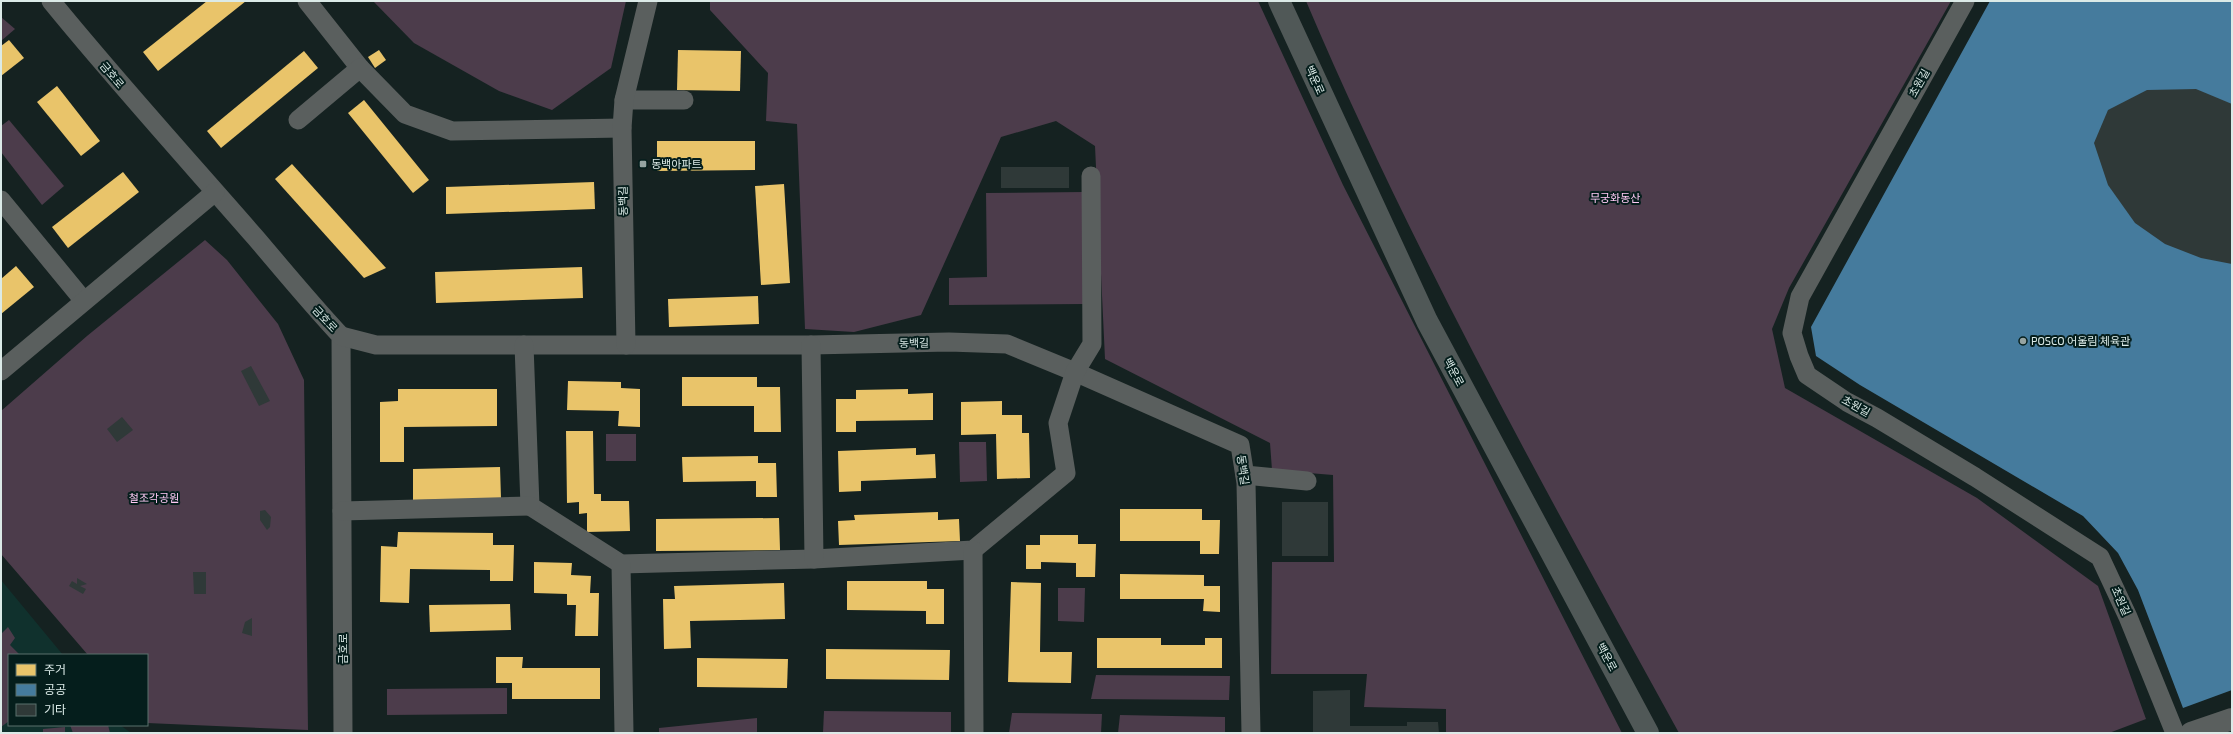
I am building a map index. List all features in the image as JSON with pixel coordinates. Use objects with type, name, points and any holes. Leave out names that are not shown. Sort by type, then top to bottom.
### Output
[{"type":"main road","name":"백운로","points":[[1279,1],[1427,321],[1648,733]]},
{"type":"street","name":"금호로","points":[[51,1],[138,105],[310,303],[341,336],[343,733]]},
{"type":"street","points":[[307,1],[360,68],[405,114],[452,131],[622,128]]},
{"type":"street","name":"동백길","points":[[648,1],[624,100],[622,128],[626,345],[811,345],[949,342],[1006,344],[1075,372],[1240,445],[1245,475],[1251,733]]},
{"type":"street","name":"초원길","points":[[1965,1],[1800,298],[1792,333],[1807,375],[1847,402],[1878,418],[1975,477],[2100,557],[2128,617],[2175,733]]},
{"type":"street","points":[[298,120],[360,68]]},
{"type":"street","points":[[624,100],[684,100]]},
{"type":"street","points":[[342,511],[530,506],[621,564],[814,559],[973,550],[1066,473],[1058,423],[1075,372],[1092,344],[1091,176]]},
{"type":"street","points":[[1,371],[215,192]]},
{"type":"street","points":[[1,200],[84,301]]},
{"type":"street","points":[[341,336],[376,345],[626,345]]},
{"type":"street","points":[[524,345],[530,506]]},
{"type":"street","points":[[811,345],[814,559]]},
{"type":"street","points":[[1245,475],[1306,481]]},
{"type":"street","points":[[973,550],[974,733]]},
{"type":"street","points":[[621,564],[624,733]]},
{"type":"street","points":[[2191,733],[2232,719]]},
{"type":"shaded area","points":[[1,580],[62,654],[8,654],[8,726],[121,726],[131,733],[1,733]]},
{"type":"green space","points":[[373,1],[626,1],[611,68],[552,110],[499,91],[414,43]]},
{"type":"green space","points":[[710,1],[1258,1],[1343,185],[1622,733],[1446,733],[1446,709],[1364,707],[1367,674],[1271,674],[1272,562],[1334,562],[1333,475],[1272,470],[1270,443],[1105,359],[1095,146],[1056,121],[1001,137],[921,315],[854,332],[805,329],[797,124],[766,121],[768,73],[710,10]]},
{"type":"green space","name":"무궁화동산","points":[[1306,1],[1951,1],[1789,288],[1772,329],[1785,388],[1977,498],[2098,586],[2146,719],[2109,733],[1679,733],[1531,462],[1436,280],[1347,95]]},
{"type":"green space","points":[[1,17],[15,29],[1,41]]},
{"type":"green space","points":[[9,120],[64,186],[42,205],[1,152],[1,126]]},
{"type":"green space","points":[[1084,192],[1084,304],[949,305],[949,278],[987,277],[986,193]]},
{"type":"green space","name":"철조각공원","points":[[205,240],[227,260],[278,324],[304,380],[308,730],[148,723],[148,654],[87,654],[1,554],[1,411],[87,336]]},
{"type":"green space","points":[[606,434],[636,434],[636,461],[606,461]]},
{"type":"green space","points":[[959,442],[986,442],[987,481],[960,482]]},
{"type":"green space","points":[[1058,588],[1085,588],[1084,622],[1058,621]]},
{"type":"green space","points":[[8,627],[15,638],[10,645],[19,654],[8,654],[8,722],[1,727],[1,634]]},
{"type":"green space","points":[[1096,675],[1230,676],[1229,700],[1091,699]]},
{"type":"green space","points":[[507,688],[507,714],[387,715],[387,689]]},
{"type":"green space","points":[[824,711],[951,712],[951,733],[823,733]]},
{"type":"green space","points":[[1012,713],[1102,714],[1101,733],[1009,733]]},
{"type":"green space","points":[[1120,715],[1225,717],[1225,733],[1118,733]]},
{"type":"green space","points":[[757,718],[757,733],[659,733],[659,728]]},
{"type":"green space","points":[[70,726],[108,726],[110,733],[73,733]]},
{"type":"green space","points":[[65,727],[65,733],[43,733],[43,729]]},
{"type":"building: 주거","points":[[207,1],[246,1],[158,71],[143,52]]},
{"type":"building: 주거","points":[[9,40],[24,58],[1,76],[1,46]]},
{"type":"building: 주거","points":[[379,50],[386,60],[375,68],[368,57]]},
{"type":"building: 주거","points":[[678,50],[741,51],[740,91],[677,90]]},
{"type":"building: 주거","points":[[304,51],[318,68],[221,148],[207,131]]},
{"type":"building: 주거","points":[[57,86],[100,141],[81,156],[37,102]]},
{"type":"building: 주거","points":[[364,100],[429,180],[413,193],[348,113]]},
{"type":"building: 주거","points":[[657,141],[755,141],[755,170],[657,171]]},
{"type":"building: 주거","points":[[292,164],[386,268],[364,278],[275,179]]},
{"type":"building: 주거","points":[[123,172],[139,192],[68,248],[52,227]]},
{"type":"building: 주거","points":[[594,182],[595,209],[446,214],[446,187]]},
{"type":"building: 주거","points":[[784,184],[790,283],[761,285],[755,186]]},
{"type":"building: 주거","points":[[16,266],[34,287],[1,314],[1,279]]},
{"type":"building: 주거","points":[[582,267],[583,298],[436,303],[435,272]]},
{"type":"building: 주거","points":[[758,296],[759,324],[669,327],[668,299]]},
{"type":"building: 주거","points":[[682,377],[757,377],[757,387],[780,387],[781,432],[754,432],[754,406],[682,406]]},
{"type":"building: 주거","points":[[568,381],[621,382],[621,388],[640,389],[640,427],[618,426],[619,411],[567,410]]},
{"type":"building: 주거","points":[[398,389],[497,389],[497,426],[404,427],[404,462],[380,462],[380,402],[398,401]]},
{"type":"building: 주거","points":[[908,389],[908,394],[933,393],[933,420],[856,421],[856,432],[836,432],[836,399],[856,399],[856,390]]},
{"type":"building: 주거","points":[[1002,401],[1002,415],[1022,415],[1022,433],[1029,433],[1030,478],[997,479],[996,434],[961,435],[961,402]]},
{"type":"building: 주거","points":[[566,431],[593,431],[594,494],[601,494],[601,501],[629,501],[630,531],[587,532],[587,513],[579,514],[579,502],[567,503]]},
{"type":"building: 주거","points":[[916,448],[916,455],[935,454],[936,478],[861,481],[861,491],[839,492],[838,451]]},
{"type":"building: 주거","points":[[758,456],[758,463],[776,463],[777,497],[756,497],[756,481],[683,482],[682,457]]},
{"type":"building: 주거","points":[[500,467],[501,499],[413,500],[413,469]]},
{"type":"building: 주거","points":[[1120,509],[1202,509],[1202,520],[1220,520],[1219,554],[1200,554],[1200,541],[1120,541]]},
{"type":"building: 주거","points":[[938,512],[938,520],[959,519],[960,541],[839,545],[838,521],[855,520],[854,515]]},
{"type":"building: 주거","points":[[779,518],[780,550],[656,551],[656,519]]},
{"type":"building: 주거","points":[[398,532],[493,533],[493,545],[514,545],[513,581],[490,581],[490,570],[410,569],[409,603],[380,602],[381,546],[397,547]]},
{"type":"building: 주거","points":[[1040,535],[1078,535],[1078,544],[1096,544],[1095,577],[1076,577],[1076,563],[1041,562],[1041,569],[1026,569],[1026,545],[1040,545]]},
{"type":"building: 주거","points":[[534,562],[572,563],[571,575],[591,576],[590,593],[599,593],[598,636],[575,636],[576,605],[567,605],[567,594],[534,593]]},
{"type":"building: 주거","points":[[1120,574],[1204,575],[1204,586],[1220,586],[1220,612],[1203,611],[1204,599],[1120,599]]},
{"type":"building: 주거","points":[[847,581],[927,581],[927,589],[944,589],[944,624],[926,624],[926,611],[847,610]]},
{"type":"building: 주거","points":[[1011,582],[1041,583],[1040,652],[1072,652],[1071,683],[1008,682]]},
{"type":"building: 주거","points":[[784,583],[785,619],[690,621],[691,648],[664,649],[663,599],[675,599],[674,586]]},
{"type":"building: 주거","points":[[510,604],[511,630],[430,632],[429,605]]},
{"type":"building: 주거","points":[[1097,638],[1161,638],[1161,645],[1205,645],[1205,638],[1222,638],[1222,668],[1097,668]]},
{"type":"building: 주거","points":[[826,649],[950,650],[949,680],[826,679]]},
{"type":"building: 주거","points":[[496,657],[523,657],[522,668],[600,668],[600,699],[512,699],[512,683],[496,683]]},
{"type":"building: 주거","points":[[697,658],[788,659],[787,688],[697,687]]},
{"type":"building: 공공","name":"POSCO 어울림 체육관","points":[[1990,1],[2232,1],[2232,690],[2183,708],[2138,590],[2118,553],[2083,516],[1860,385],[1816,356],[1811,327]]},
{"type":"building: 기타","points":[[2196,89],[2232,104],[2232,264],[2201,258],[2165,244],[2135,223],[2108,185],[2094,143],[2108,110],[2147,90]]},
{"type":"building: 기타","points":[[1001,167],[1069,167],[1069,188],[1001,188]]},
{"type":"building: 기타","points":[[251,366],[270,401],[259,406],[241,371]]},
{"type":"building: 기타","points":[[122,417],[133,430],[117,442],[107,429]]},
{"type":"building: 기타","points":[[1282,502],[1328,502],[1328,556],[1282,556]]},
{"type":"building: 기타","points":[[265,510],[271,517],[270,527],[267,530],[260,520],[260,511]]},
{"type":"building: 기타","points":[[193,572],[206,572],[206,594],[194,594]]},
{"type":"building: 기타","points":[[77,578],[87,584],[80,586],[86,589],[83,594],[69,586],[72,581],[77,584]]},
{"type":"building: 기타","points":[[252,618],[252,636],[242,633],[245,622]]},
{"type":"building: 기타","points":[[1350,690],[1350,726],[1407,726],[1407,722],[1438,722],[1439,733],[1313,733],[1313,691]]},
{"type":"place","name":"동백아파트","points":[[643,164]]},
{"type":"place","name":"POSCO 어울림 체육관","points":[[2023,341]]}]
